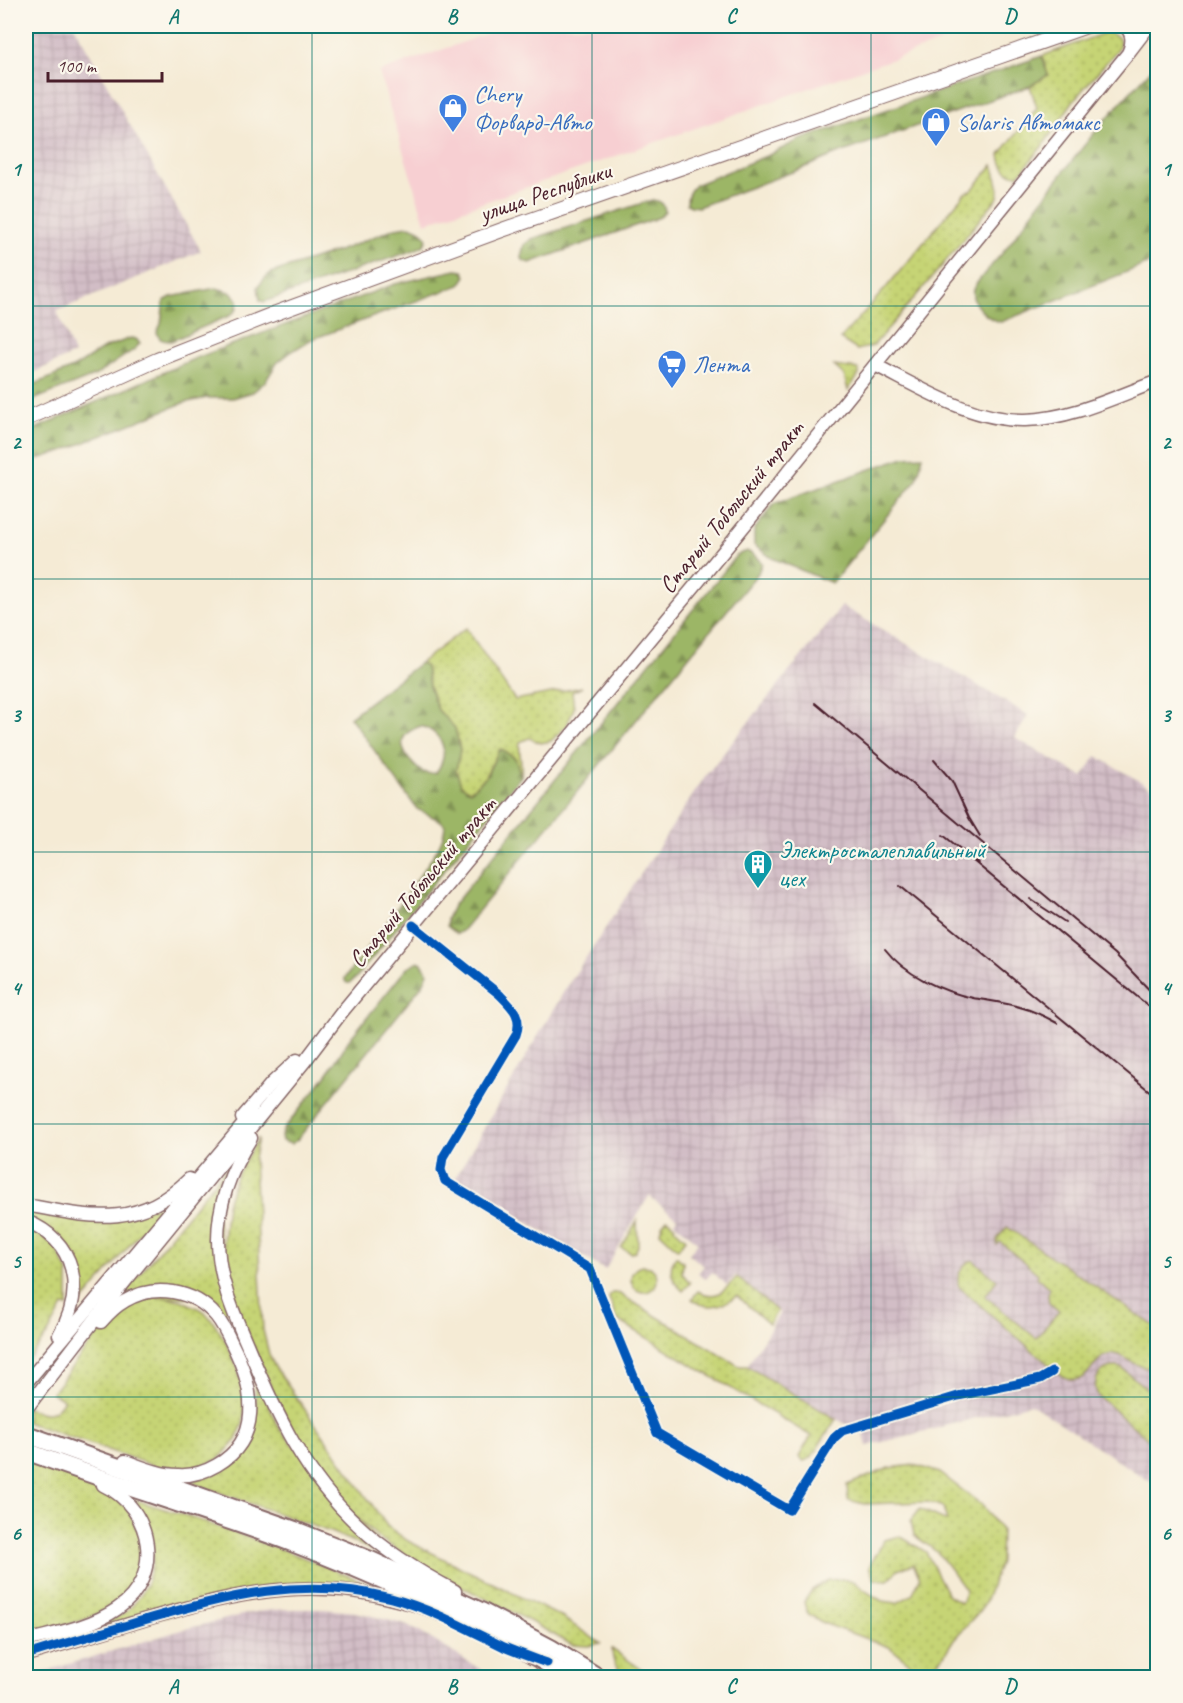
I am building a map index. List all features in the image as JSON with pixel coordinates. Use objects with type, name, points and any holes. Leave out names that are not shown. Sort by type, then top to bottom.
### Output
[{"type":"highway","points":[[26,1434],[334,1545],[444,1592],[549,1656],[571,1677]]},
{"type":"highway","points":[[31,1453],[329,1557],[600,1677]]},
{"type":"main road","name":"улица Республики","points":[[26,419],[157,360],[276,313],[495,233],[1087,26]]},
{"type":"main road","points":[[1124,26],[1132,36],[1129,52]]},
{"type":"main road","name":"Старый Тобольский тракт","points":[[26,1383],[342,1012],[875,365],[1149,26]]},
{"type":"main road","points":[[875,365],[962,407],[992,416],[1018,420],[1068,413],[1158,381]]},
{"type":"main road","points":[[26,1206],[104,1217],[132,1214],[160,1202],[178,1190],[196,1173],[272,1083],[301,1061]]},
{"type":"main road","points":[[301,1061],[284,1094],[246,1145],[224,1197],[219,1220],[218,1249],[232,1308],[269,1396],[292,1441],[322,1486],[341,1508],[358,1526],[415,1568],[511,1620],[549,1656]]},
{"type":"main road","name":"Старый Тобольский тракт","points":[[26,1409],[301,1061]]},
{"type":"main road","points":[[26,1221],[46,1231],[54,1238],[66,1255],[74,1276],[74,1299],[70,1313],[41,1364]]},
{"type":"main road","points":[[47,1442],[66,1443],[157,1472],[186,1475],[210,1469],[235,1450],[245,1434],[251,1407],[243,1366],[221,1323],[201,1303],[174,1292],[143,1293],[123,1302],[51,1375]]},
{"type":"main road","points":[[26,1641],[89,1623],[119,1608],[136,1589],[145,1572],[147,1561],[144,1527],[125,1499],[108,1487],[57,1467],[31,1453]]},
{"type":"main road","points":[[26,1655],[217,1600],[265,1590],[304,1588],[344,1590],[389,1598],[436,1613],[503,1647],[549,1656]]},
{"type":"street","points":[[413,925],[499,994],[515,1012],[519,1026],[516,1035],[443,1157],[441,1170],[445,1181],[590,1269],[657,1433],[789,1510],[834,1438],[842,1431],[958,1396],[1031,1382],[1052,1372]]},
{"type":"shaded area","points":[[26,26],[74,26],[201,251],[57,311],[74,354],[26,376]]},
{"type":"shaded area","points":[[509,26],[987,26],[425,223],[379,72]]},
{"type":"shaded area","points":[[842,606],[1028,715],[1015,738],[1083,777],[1096,756],[1157,791],[1157,1486],[1031,1404],[867,1446],[863,1432],[836,1419],[747,1366],[780,1313],[736,1275],[727,1285],[712,1272],[706,1279],[698,1273],[704,1266],[689,1254],[698,1242],[674,1222],[677,1218],[649,1196],[605,1270],[455,1178],[566,988],[706,775]]},
{"type":"shaded area","points":[[285,1609],[356,1612],[403,1624],[493,1677],[26,1677],[185,1629],[255,1612]]},
{"type":"green space","points":[[1107,32],[1118,37],[1120,42],[1118,49],[1074,100],[1044,144],[1019,175],[1008,172],[1003,166],[1000,154],[1037,108],[1030,86],[1047,75],[1042,56]]},
{"type":"green space","points":[[1042,56],[1048,75],[1030,86],[837,154],[698,207],[687,204],[689,193],[695,185],[799,140]]},
{"type":"green space","points":[[1157,63],[1157,260],[1001,322],[986,315],[974,301],[973,290],[978,282],[1094,133]]},
{"type":"green space","points":[[993,165],[999,189],[998,197],[873,346],[857,350],[840,339],[965,193],[971,191]]},
{"type":"green space","points":[[652,200],[664,206],[665,211],[660,217],[530,263],[521,257],[524,245],[532,239]]},
{"type":"green space","points":[[409,226],[425,234],[427,240],[423,246],[264,302],[260,300],[258,287],[271,273],[344,249],[395,228]]},
{"type":"green space","points":[[456,270],[463,271],[466,276],[460,285],[310,340],[277,363],[265,382],[253,392],[233,398],[207,398],[183,403],[63,451],[26,463],[26,433],[196,358],[395,284]]},
{"type":"green space","points":[[216,288],[230,292],[238,300],[237,309],[231,315],[171,341],[160,339],[157,332],[161,324],[164,301],[171,297]]},
{"type":"green space","points":[[131,338],[140,343],[135,349],[96,375],[26,403],[26,388],[75,367],[104,348]]},
{"type":"green space","points":[[834,366],[858,369],[859,375],[848,390],[844,375]]},
{"type":"green space","points":[[923,456],[917,479],[832,583],[772,558],[754,545],[754,530],[774,504],[904,457]]},
{"type":"green space","points":[[747,551],[762,563],[758,573],[462,931],[457,934],[447,926],[447,919],[453,906],[737,555]]},
{"type":"green space","points":[[466,628],[515,700],[582,687],[572,692],[574,708],[567,725],[551,741],[541,743],[529,738],[520,742],[521,776],[515,758],[500,749],[484,778],[470,791],[461,785],[455,770],[460,750],[455,728],[438,710],[429,686],[426,667],[420,663]]},
{"type":"green space","points":[[420,663],[426,667],[429,686],[438,710],[455,728],[460,750],[456,770],[461,785],[470,791],[485,778],[500,749],[515,758],[521,776],[355,979],[347,983],[345,978],[436,852],[445,825],[417,809],[350,717]],"holes":[[[421,726],[429,729],[440,739],[443,751],[443,758],[436,773],[427,773],[418,769],[408,758],[403,747],[404,738],[410,731]]]},
{"type":"green space","points":[[416,962],[421,962],[428,973],[423,984],[297,1140],[291,1144],[282,1141],[281,1136],[284,1129],[326,1076],[349,1040],[406,969]]},
{"type":"green space","points":[[258,1138],[254,1159],[263,1330],[275,1367],[387,1526],[408,1541],[563,1618],[600,1643],[589,1646],[572,1645],[447,1579],[391,1546],[346,1507],[309,1460],[273,1392],[239,1313],[226,1270],[223,1241],[227,1204],[235,1179]]},
{"type":"green space","points":[[234,1158],[217,1213],[227,1309],[224,1317],[200,1297],[121,1297]]},
{"type":"green space","points":[[162,1206],[79,1306],[77,1269],[26,1216],[26,1209],[69,1218]]},
{"type":"green space","points":[[667,1219],[686,1239],[678,1249],[660,1232]]},
{"type":"green space","points":[[637,1221],[638,1246],[635,1252],[631,1253],[621,1248]]},
{"type":"green space","points":[[26,1226],[36,1231],[56,1248],[68,1272],[68,1307],[63,1306],[49,1332],[26,1362]]},
{"type":"green space","points":[[1007,1227],[1157,1328],[1157,1359],[1148,1368],[1114,1354],[1102,1358],[1084,1377],[1071,1379],[1062,1376],[959,1287],[960,1271],[973,1260],[997,1280],[985,1296],[1036,1338],[1059,1311],[1049,1303],[1049,1288],[1037,1277],[1038,1274],[1000,1242],[997,1245],[997,1239]]},
{"type":"green space","points":[[676,1256],[683,1262],[682,1273],[690,1283],[683,1291],[676,1283],[671,1270]]},
{"type":"green space","points":[[644,1266],[653,1270],[657,1279],[653,1288],[644,1292],[635,1288],[631,1279],[635,1270]]},
{"type":"green space","points":[[737,1277],[777,1311],[769,1324],[737,1296],[715,1306],[703,1305],[692,1299],[698,1291],[710,1295],[720,1293]]},
{"type":"green space","points":[[613,1293],[618,1293],[739,1366],[747,1366],[836,1419],[811,1458],[804,1461],[799,1457],[811,1436],[619,1321],[609,1298]]},
{"type":"green space","points":[[160,1297],[181,1300],[204,1311],[225,1340],[238,1369],[245,1400],[243,1424],[236,1440],[219,1459],[188,1471],[160,1468],[26,1422],[26,1407],[47,1413],[60,1406],[64,1400],[52,1393],[91,1342],[114,1317],[137,1301]]},
{"type":"green space","points":[[1111,1367],[1123,1369],[1157,1398],[1157,1447],[1099,1397],[1096,1388],[1097,1379],[1102,1371]]},
{"type":"green space","points":[[255,1386],[260,1386],[279,1428],[392,1559],[333,1533],[190,1482],[216,1473],[227,1466],[244,1447],[254,1424]]},
{"type":"green space","points":[[26,1462],[98,1486],[127,1508],[140,1535],[142,1557],[137,1577],[131,1588],[117,1603],[87,1619],[26,1636]]},
{"type":"green space","points":[[914,1465],[940,1473],[982,1505],[1001,1530],[1000,1562],[985,1603],[954,1639],[942,1658],[930,1668],[914,1666],[889,1647],[823,1623],[807,1613],[804,1602],[812,1590],[828,1580],[842,1579],[855,1582],[882,1601],[897,1603],[912,1595],[920,1578],[913,1564],[898,1570],[888,1580],[875,1580],[869,1567],[884,1540],[900,1536],[926,1552],[948,1595],[961,1603],[966,1590],[938,1553],[914,1535],[911,1521],[920,1509],[947,1521],[943,1507],[928,1502],[864,1504],[848,1500],[847,1485],[889,1468]]},
{"type":"green space","points":[[135,1500],[279,1548],[379,1588],[378,1590],[325,1584],[89,1631],[127,1611],[141,1594],[150,1573],[153,1551],[150,1529]]},
{"type":"green space","points":[[612,1649],[653,1677],[626,1677],[615,1665]]},
{"type":"railway","points":[[815,703],[1115,954],[1158,999]]},
{"type":"railway","points":[[934,760],[952,781],[980,836]]},
{"type":"railway","points":[[943,835],[978,863]]},
{"type":"railway","points":[[972,860],[1158,1014]]},
{"type":"railway","points":[[900,886],[1158,1098]]},
{"type":"railway","points":[[1030,899],[1065,922]]},
{"type":"railway","points":[[885,949],[903,967],[924,981],[961,995],[1027,1009],[1057,1023]]},
{"type":"cycle path","points":[[413,925],[499,994],[515,1012],[518,1022],[516,1035],[443,1157],[441,1170],[445,1181],[590,1269],[657,1433],[789,1510],[834,1438],[842,1431],[958,1396],[1040,1379],[1052,1372]]},
{"type":"cycle path","points":[[26,1655],[175,1611],[236,1596],[266,1591],[327,1588],[359,1591],[421,1608],[504,1647],[547,1663]]},
{"type":"place","name":"Chery Форвард-Авто","points":[[453,134]]},
{"type":"place","name":"Solaris Автомакс","points":[[936,148]]},
{"type":"place","name":"Лента","points":[[672,390]]},
{"type":"place","name":"Электросталеплавильный цех","points":[[758,890]]}]
